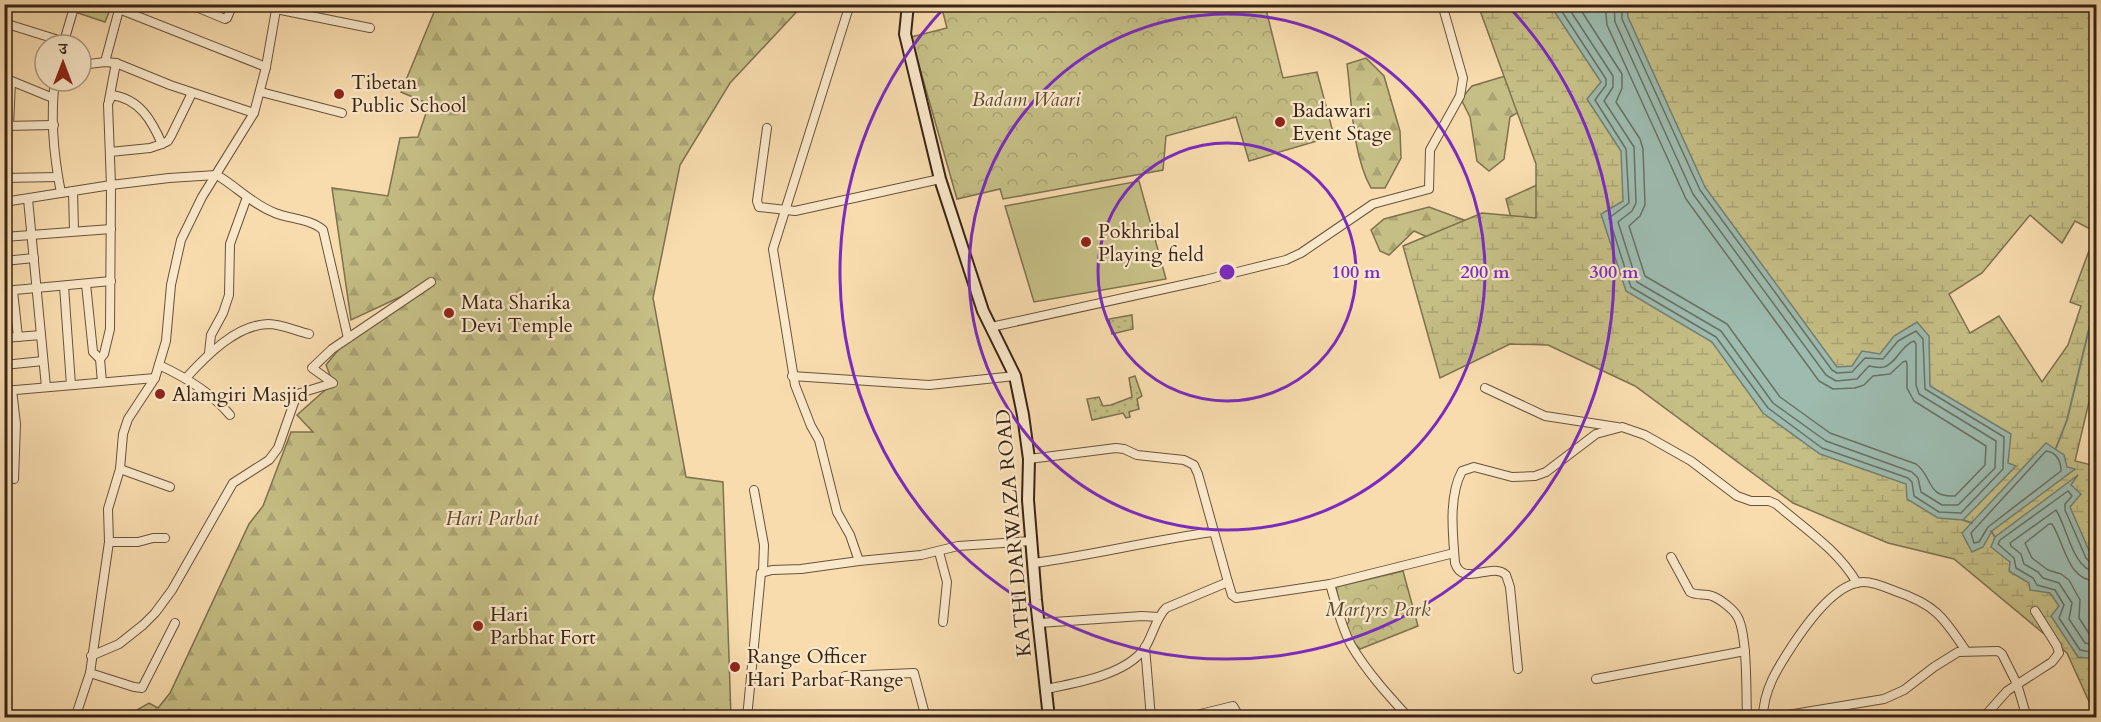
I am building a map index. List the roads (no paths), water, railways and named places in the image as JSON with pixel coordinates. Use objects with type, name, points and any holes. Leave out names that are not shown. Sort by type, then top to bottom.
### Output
[{"type":"street","points":[[67,33],[75,4]]},
{"type":"street","points":[[189,4],[225,19],[232,4]]},
{"type":"street","points":[[850,4],[773,249],[792,376],[803,408],[817,435],[837,512],[850,535],[859,561]]},
{"type":"street","name":"KATHI DARWAZA ROAD","points":[[908,4],[905,34],[940,179],[983,311],[1014,376],[1023,415],[1029,459],[1028,500],[1049,717]]},
{"type":"street","points":[[991,327],[1286,260],[1301,253],[1373,204],[1429,189],[1430,150],[1460,96],[1463,78],[1442,4]]},
{"type":"street","points":[[105,62],[119,7],[266,67]]},
{"type":"street","points":[[75,717],[90,673],[109,542],[108,509],[120,469],[123,434],[128,419],[155,378],[159,365],[166,340],[171,285],[181,240],[202,197],[254,113],[261,92],[276,7],[370,28]]},
{"type":"street","points":[[4,23],[34,33]]},
{"type":"street","points":[[100,358],[104,354],[110,329],[109,100],[116,63]]},
{"type":"street","points":[[93,64],[116,63],[192,93],[254,113]]},
{"type":"street","points":[[53,98],[8,79],[7,126],[54,125]]},
{"type":"street","points":[[261,92],[342,113]]},
{"type":"street","points":[[54,93],[54,125],[61,193]]},
{"type":"street","points":[[110,152],[137,150],[168,141],[192,93]]},
{"type":"street","points":[[109,100],[112,95],[119,96],[135,104],[153,122],[162,144]]},
{"type":"street","points":[[767,128],[757,205],[759,207],[795,211],[940,179]]},
{"type":"street","points":[[4,202],[111,184],[216,175],[275,213],[316,225],[324,230],[348,338]]},
{"type":"street","points":[[4,178],[58,177]]},
{"type":"street","points":[[73,191],[74,231]]},
{"type":"street","points":[[210,353],[211,335],[223,313],[229,295],[230,243],[247,197]]},
{"type":"street","points":[[28,199],[46,387]]},
{"type":"street","points":[[4,237],[111,229]]},
{"type":"street","points":[[4,261],[34,258]]},
{"type":"street","points":[[18,337],[9,291],[111,281]]},
{"type":"street","points":[[92,656],[119,644],[155,613],[172,590],[233,483],[269,460],[278,448],[297,394],[333,383],[312,368],[332,348],[431,282]]},
{"type":"street","points":[[86,284],[93,352],[100,358],[102,382]]},
{"type":"street","points":[[64,286],[71,385]]},
{"type":"street","points":[[186,378],[210,353],[247,329],[262,325],[276,325],[309,334]]},
{"type":"street","points":[[4,338],[41,335]]},
{"type":"street","points":[[4,365],[43,361]]},
{"type":"street","points":[[159,365],[186,378],[218,402],[230,415]]},
{"type":"street","points":[[792,376],[929,385],[1014,376]]},
{"type":"street","points":[[14,479],[16,424],[8,391],[155,378]]},
{"type":"street","points":[[1485,388],[1545,416],[1622,428],[1645,435],[1691,460],[1737,496],[1751,501],[1769,501],[1776,504],[1844,563],[1857,583]]},
{"type":"street","points":[[1518,669],[1510,587],[1506,575],[1498,571],[1463,573],[1456,567],[1454,553],[1455,491],[1462,471],[1474,467],[1512,477],[1535,476],[1546,472],[1596,434],[1622,428]]},
{"type":"street","points":[[1029,459],[1116,448],[1137,455],[1184,460],[1194,465],[1232,595],[1239,598],[1330,584],[1454,553]]},
{"type":"street","points":[[120,469],[170,487]]},
{"type":"street","points":[[747,717],[764,545],[754,490]]},
{"type":"street","points":[[1034,563],[1213,532]]},
{"type":"street","points":[[109,542],[138,542],[165,538]]},
{"type":"street","points":[[763,571],[801,569],[939,552],[958,546],[1032,541]]},
{"type":"street","points":[[939,552],[947,582],[942,622]]},
{"type":"street","points":[[1671,557],[1690,592],[1696,595],[1712,596],[1738,616],[1745,651],[1747,717]]},
{"type":"street","points":[[1046,689],[1110,672],[1138,656],[1166,608],[1228,582]]},
{"type":"street","points":[[1763,717],[1767,691],[1800,634],[1821,606],[1857,583],[1870,582],[1921,600],[1950,626],[1966,651]]},
{"type":"street","points":[[1330,584],[1338,613],[1351,644],[1368,671],[1409,717]]},
{"type":"street","points":[[1983,717],[2017,684],[2052,662],[2059,653],[2035,611]]},
{"type":"street","points":[[1039,623],[1142,616],[1159,617]]},
{"type":"street","points":[[90,673],[142,688],[175,623]]},
{"type":"street","points":[[1145,647],[1150,717]]},
{"type":"street","points":[[1596,679],[1745,651]]},
{"type":"street","points":[[1769,717],[1884,699],[1904,690],[1953,654],[1966,651],[1998,651],[2003,656],[2017,684],[2027,717]]},
{"type":"street","points":[[845,676],[914,673],[926,717]]},
{"type":"street","points":[[1190,717],[1233,706],[1240,717]]},
{"type":"water","points":[[1550,5],[1627,5],[1628,17],[1705,187],[1837,367],[1852,366],[1862,351],[1880,354],[1894,336],[1917,322],[1929,336],[1930,386],[2011,434],[2008,463],[2016,466],[1963,520],[1938,518],[1907,499],[1906,484],[1820,454],[1763,413],[1712,342],[1626,291],[1601,214],[1623,201],[1621,151],[1587,99],[1601,82]]},
{"type":"water","points":[[2046,443],[2064,455],[2067,467],[2075,469],[1992,531],[1983,547],[1972,552],[1962,533]]},
{"type":"water","points":[[2078,475],[2071,485],[2081,494],[2070,507],[2091,555],[2096,560],[2096,659],[2078,657],[2051,616],[2059,606],[2050,593],[2030,590],[2029,583],[2009,571],[2010,562],[1991,547],[1995,537]]},
{"type":"waterway","points":[[2056,448],[2067,420],[2096,300]]},
{"type":"waterway","points":[[1963,520],[1972,523]]},
{"type":"waterway","points":[[1991,531],[1995,537]]},
{"type":"place","name":"Tibetan Public School","points":[[339,94]]},
{"type":"place","name":"Badawari Event Stage","points":[[1280,122]]},
{"type":"place","name":"Pokhribal Playing field","points":[[1086,242]]},
{"type":"place","name":"Mata Sharika Devi Temple","points":[[449,313]]},
{"type":"place","name":"Alamgiri Masjid","points":[[160,394]]},
{"type":"place","name":"Hari Parbhat Fort","points":[[478,626]]},
{"type":"place","name":"Range Officer Hari Parbat Range","points":[[735,667]]},
{"type":"park label","name":"Badam Waari","points":[[1026,99]]},
{"type":"park label","name":"Hari Parbat","points":[[492,518]]},
{"type":"park label","name":"Martyrs Park","points":[[1378,609]]}]
